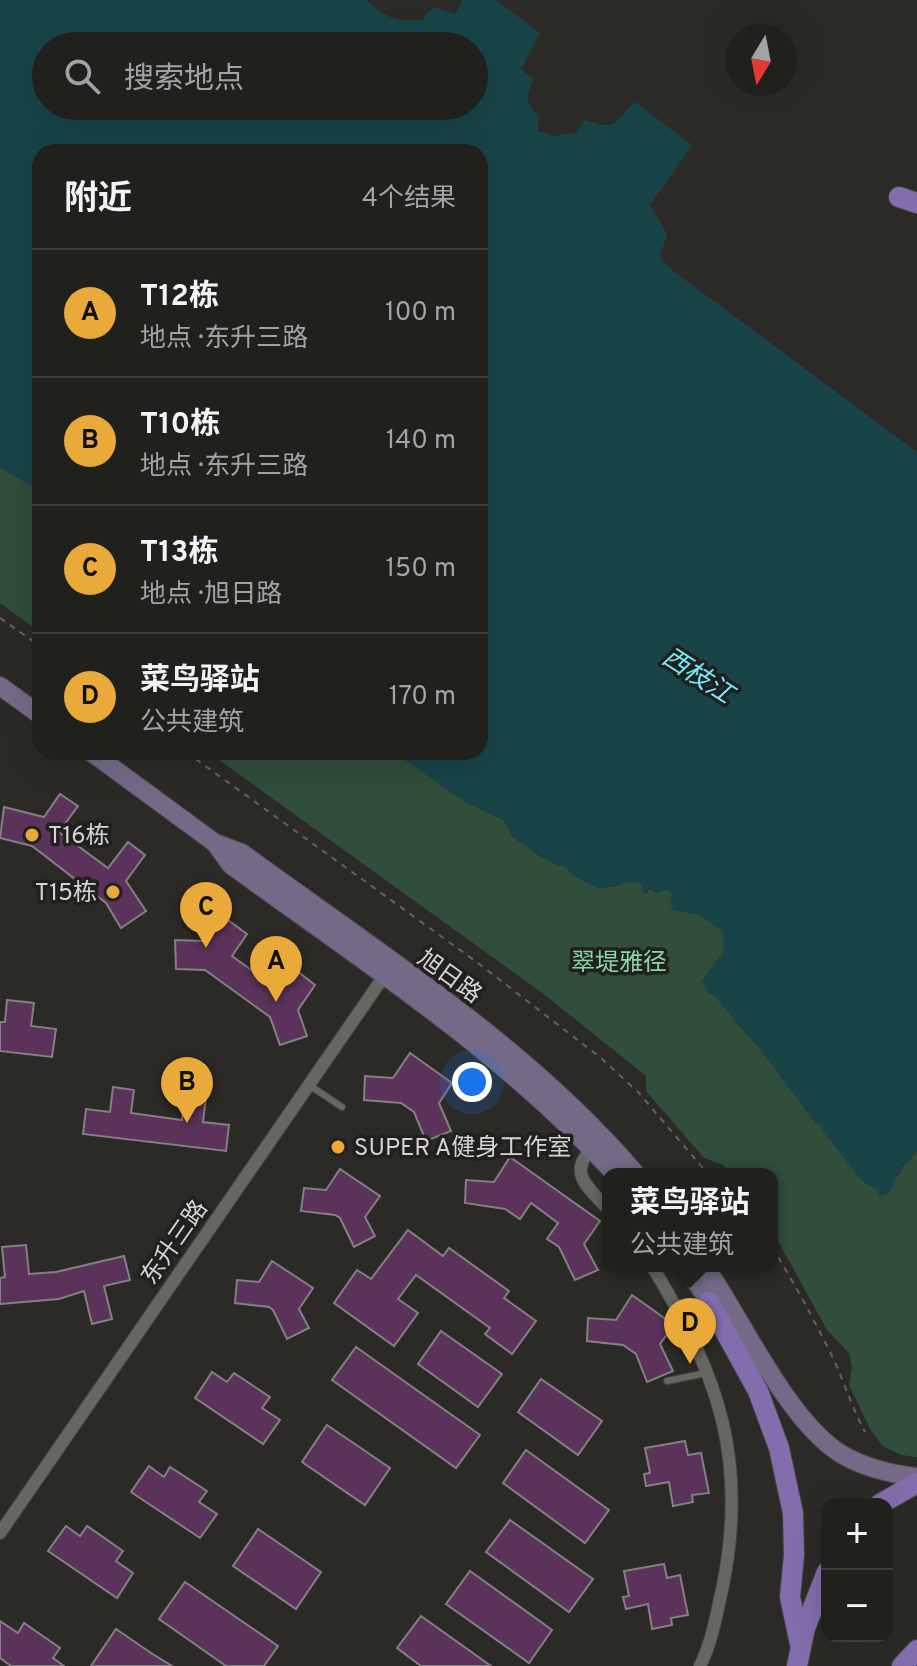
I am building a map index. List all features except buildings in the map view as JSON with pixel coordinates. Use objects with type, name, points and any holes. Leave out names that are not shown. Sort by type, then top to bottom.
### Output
[{"type":"main road","points":[[0,686],[32,709]]},
{"type":"main road","name":"旭日路","points":[[102,760],[215,843],[242,853],[474,1023],[556,1091],[630,1168]]},
{"type":"main road","name":"旭日路","points":[[215,843],[231,865],[494,1059],[561,1117],[610,1168]]},
{"type":"main road","points":[[692,1272],[719,1301],[790,1402],[821,1438],[842,1454],[866,1466],[917,1480]]},
{"type":"main road","points":[[707,1272],[758,1391],[783,1460],[793,1513],[794,1555],[790,1597],[800,1644]]},
{"type":"main road","points":[[889,1498],[917,1480]]},
{"type":"main road","points":[[797,1666],[800,1644],[821,1585]]},
{"type":"main road","points":[[781,1666],[800,1644]]},
{"type":"main road","points":[[902,1666],[917,1650]]},
{"type":"street","name":"东升三路","points":[[0,1533],[384,976]]},
{"type":"street","points":[[593,1149],[583,1159],[581,1175],[587,1187],[602,1203]]},
{"type":"street","points":[[655,1272],[706,1373],[729,1444],[733,1518],[728,1560],[714,1626],[700,1666]]},
{"type":"lane","points":[[309,1085],[342,1107]]},
{"type":"lane","points":[[667,1381],[706,1373]]},
{"type":"path","points":[[0,618],[32,640]]},
{"type":"path","points":[[197,760],[478,963],[601,1058],[638,1092],[703,1168]]},
{"type":"path","points":[[778,1257],[831,1354],[850,1405],[865,1432]]},
{"type":"green space","points":[[0,467],[32,486],[32,626],[0,603]]},
{"type":"green space","name":"翠堤雅径","points":[[219,760],[405,760],[467,803],[504,820],[513,837],[543,858],[563,865],[586,882],[614,887],[638,882],[647,893],[650,889],[656,892],[668,890],[672,893],[674,905],[671,910],[699,914],[724,932],[723,952],[702,981],[708,992],[715,996],[766,1057],[816,1124],[894,1177],[901,1173],[902,1167],[917,1152],[917,1457],[901,1455],[883,1446],[871,1431],[849,1385],[852,1367],[849,1353],[827,1330],[778,1241],[778,1168],[726,1168],[704,1158],[646,1091],[646,1076],[545,995]]},
{"type":"water","name":"西枝江","points":[[0,0],[366,0],[392,18],[422,20],[433,7],[455,14],[463,0],[496,0],[540,33],[521,69],[533,79],[528,99],[530,107],[538,115],[538,131],[555,136],[576,133],[585,120],[602,125],[614,124],[635,102],[692,145],[650,205],[667,234],[660,257],[672,270],[917,452],[917,1152],[902,1166],[901,1173],[896,1174],[890,1191],[880,1196],[877,1190],[863,1182],[766,1057],[715,996],[708,992],[702,981],[723,952],[723,932],[699,914],[670,910],[674,905],[670,902],[672,893],[668,890],[660,892],[650,889],[645,894],[642,884],[635,881],[600,889],[576,877],[563,865],[558,866],[512,837],[504,820],[467,803],[405,760],[488,760],[488,144],[32,144],[32,486],[0,467]]},
{"type":"place","name":"T16栋","points":[[32,835]]},
{"type":"place","name":"T15栋","points":[[113,892]]},
{"type":"place","name":"T13栋","points":[[206,948]]},
{"type":"place","name":"T12栋","points":[[276,1002]]},
{"type":"place","name":"T10栋","points":[[187,1123]]},
{"type":"place","name":"SUPER A健身工作室","points":[[338,1147]]},
{"type":"place","name":"菜鸟驿站","points":[[690,1364]]}]
